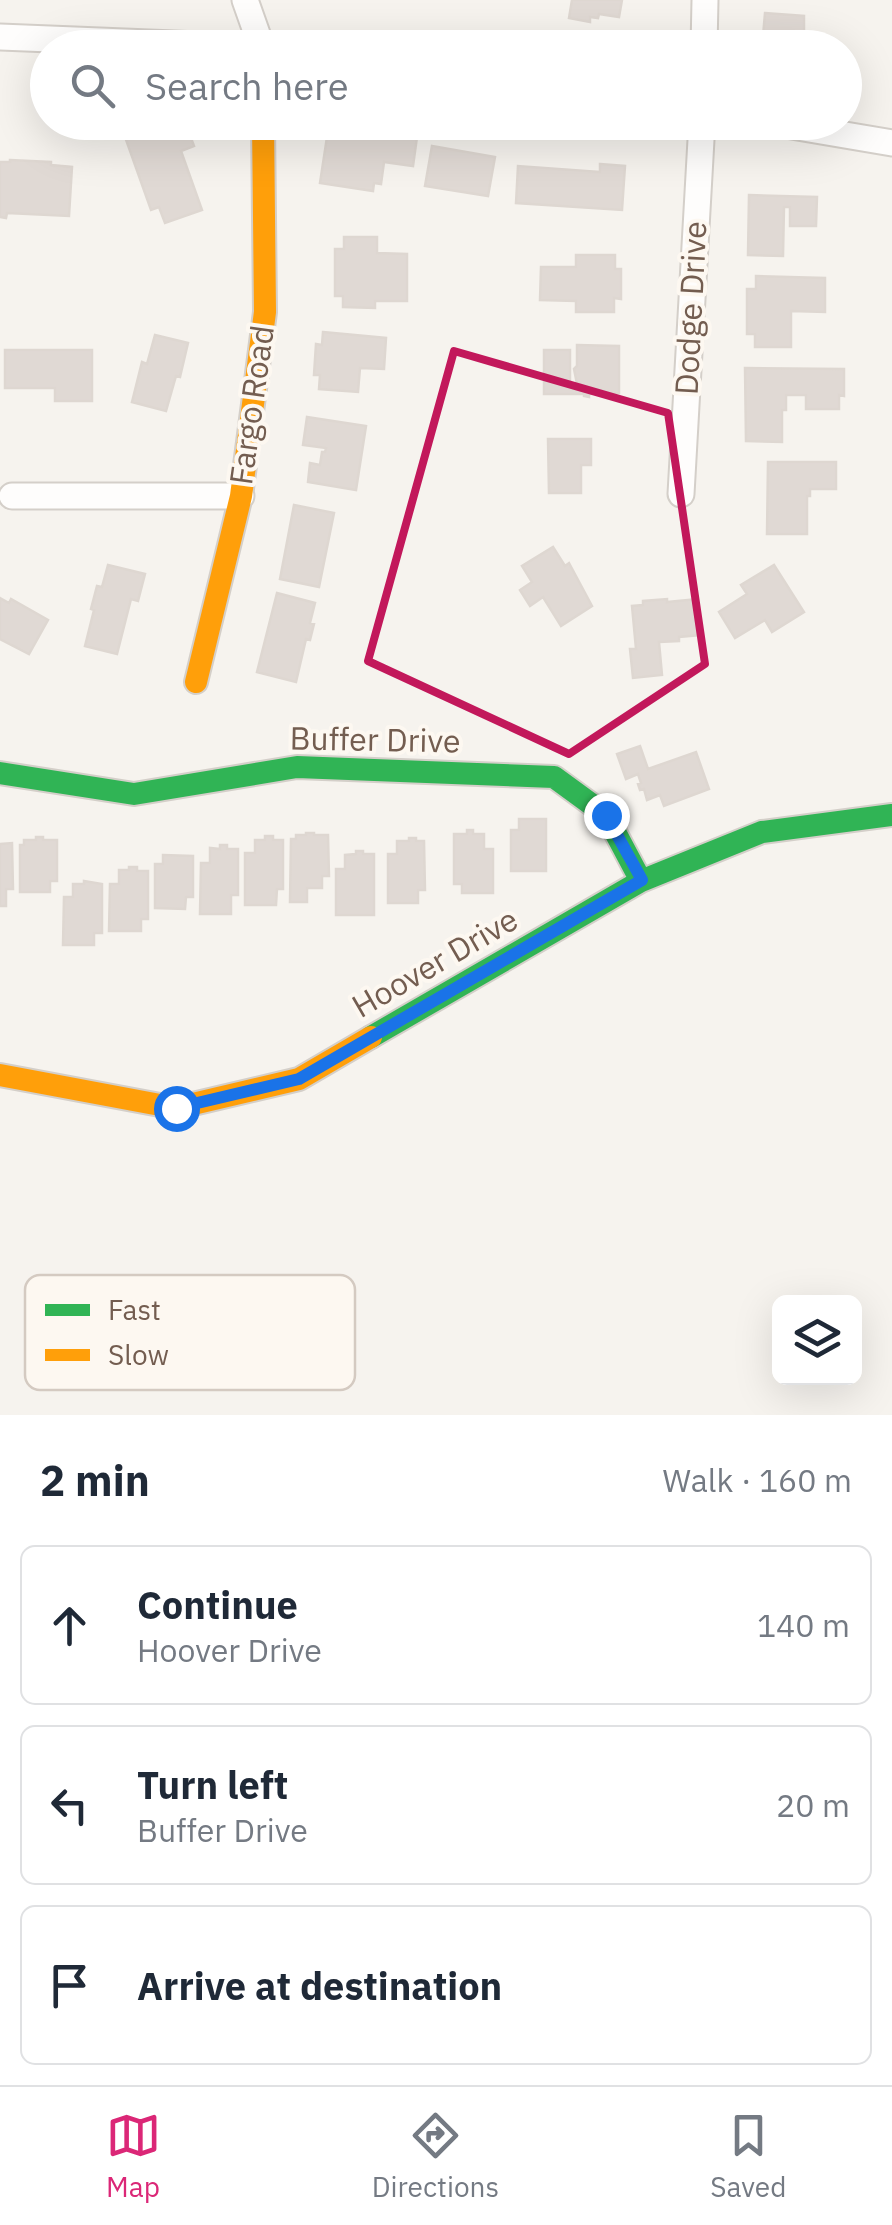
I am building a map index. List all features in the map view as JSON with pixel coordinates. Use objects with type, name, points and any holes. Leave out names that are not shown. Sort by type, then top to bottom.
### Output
[{"type":"street","points":[[245,0],[258,30]]},
{"type":"street","points":[[704,30],[705,0]]},
{"type":"street","points":[[0,38],[30,39]]},
{"type":"street","points":[[862,138],[892,143]]},
{"type":"street","name":"Fargo Road","points":[[196,682],[241,496],[265,312],[262,140]]},
{"type":"street","name":"Dodge Drive","points":[[681,494],[701,140]]},
{"type":"street","points":[[12,496],[241,496]]},
{"type":"street","name":"Buffer Drive","points":[[0,773],[134,794],[297,767],[554,777],[606,815],[642,880]]},
{"type":"street","name":"Hoover Drive","points":[[0,1076],[176,1108],[299,1079],[642,880],[762,832],[892,816]]},
{"type":"highlighted area","points":[[454,351],[668,413],[705,664],[569,754],[368,661]]},
{"type":"building","points":[[572,0],[622,0],[619,17],[599,14],[598,18],[590,17],[590,22],[569,18]]},
{"type":"building","points":[[765,13],[804,16],[804,30],[764,30]]},
{"type":"building","points":[[126,140],[192,140],[194,146],[181,151],[202,210],[165,223],[159,207],[151,210]]},
{"type":"building","points":[[327,140],[417,140],[413,166],[384,162],[381,184],[374,183],[373,191],[320,183]]},
{"type":"building","points":[[432,146],[495,157],[488,196],[425,186]]},
{"type":"building","points":[[0,162],[72,167],[69,216],[7,213],[6,218],[0,217]]},
{"type":"building","points":[[600,164],[625,166],[622,210],[516,203],[518,166],[600,172]]},
{"type":"building","points":[[749,195],[817,197],[816,226],[790,226],[790,207],[784,207],[783,256],[748,255]]},
{"type":"building","points":[[344,237],[377,237],[377,253],[407,254],[407,301],[375,301],[375,308],[343,307],[343,296],[335,296],[335,249],[344,249]]},
{"type":"building","points":[[576,255],[615,255],[615,269],[621,269],[621,299],[614,298],[614,312],[576,312],[576,301],[540,300],[541,267],[576,267]]},
{"type":"building","points":[[756,276],[825,278],[825,312],[791,311],[791,347],[755,347],[755,334],[747,334],[747,289],[756,289]]},
{"type":"building","points":[[323,332],[386,338],[384,369],[360,368],[358,392],[319,389],[320,375],[314,375],[316,344],[322,345]]},
{"type":"building","points":[[155,335],[188,343],[166,411],[132,402],[142,362],[147,364]]},
{"type":"building","points":[[577,345],[619,346],[619,393],[589,397],[544,394],[544,350],[570,350],[570,384],[577,384]]},
{"type":"building","points":[[5,350],[92,350],[92,401],[55,401],[55,388],[5,388]]},
{"type":"building","points":[[745,368],[844,369],[844,396],[839,395],[839,409],[806,409],[806,395],[786,395],[782,442],[746,441]]},
{"type":"building","points":[[307,417],[366,426],[356,490],[308,482],[310,463],[320,465],[326,448],[303,445]]},
{"type":"building","points":[[548,439],[591,439],[591,465],[581,465],[581,493],[549,493]]},
{"type":"building","points":[[768,462],[836,462],[836,489],[810,489],[807,496],[807,534],[767,534]]},
{"type":"building","points":[[294,505],[334,513],[319,587],[280,579]]},
{"type":"building","points":[[553,547],[565,566],[569,563],[592,606],[561,626],[543,597],[530,606],[520,590],[532,582],[522,566]]},
{"type":"building","points":[[108,565],[145,574],[138,601],[131,599],[117,654],[85,646],[97,586],[102,587]]},
{"type":"building","points":[[774,565],[804,612],[772,632],[765,620],[735,638],[719,612],[747,594],[741,585]]},
{"type":"building","points":[[277,593],[315,603],[310,623],[314,624],[310,640],[306,639],[296,682],[257,672]]},
{"type":"building","points":[[0,598],[9,603],[11,599],[48,620],[29,654],[0,639]]},
{"type":"building","points":[[667,599],[697,599],[700,635],[659,642],[662,675],[633,678],[630,649],[636,649],[632,606]]},
{"type":"building","points":[[640,746],[648,769],[696,752],[709,789],[664,806],[660,795],[647,800],[644,789],[640,790],[638,774],[626,779],[617,754]]},
{"type":"building","points":[[519,819],[546,819],[546,871],[511,871],[511,830],[519,830]]},
{"type":"building","points":[[467,830],[484,834],[484,849],[493,849],[493,893],[462,893],[462,884],[454,884],[454,834],[467,834]]},
{"type":"building","points":[[306,833],[328,835],[329,876],[322,876],[322,888],[307,888],[307,902],[290,902],[291,839]]},
{"type":"building","points":[[265,836],[283,840],[283,889],[277,889],[276,905],[245,905],[245,853],[255,853],[255,840],[265,840]]},
{"type":"building","points":[[36,837],[57,840],[57,881],[50,881],[50,892],[20,892],[20,845]]},
{"type":"building","points":[[397,841],[424,841],[425,890],[418,890],[418,903],[388,903],[388,854],[397,854]]},
{"type":"building","points":[[12,843],[13,889],[6,889],[6,906],[0,906],[0,844]]},
{"type":"building","points":[[220,845],[238,849],[238,895],[231,895],[231,914],[200,914],[201,863],[210,863],[210,848],[220,849]]},
{"type":"building","points":[[356,851],[374,854],[374,915],[336,915],[336,869],[345,869],[345,855]]},
{"type":"building","points":[[163,855],[193,856],[193,897],[186,897],[185,909],[155,908],[155,864],[163,864]]},
{"type":"building","points":[[129,867],[148,871],[148,919],[141,919],[141,931],[109,931],[110,884],[119,884],[119,870]]},
{"type":"building","points":[[73,884],[102,884],[102,933],[94,933],[94,945],[63,945],[64,897],[73,897]]},
{"type":"traffic: fast","points":[[0,773],[134,794],[297,767],[554,777],[606,815],[641,881]]},
{"type":"traffic: fast","points":[[371,1037],[641,881],[762,832],[892,815]]},
{"type":"traffic: slow","points":[[196,682],[241,496],[265,312],[263,140]]},
{"type":"traffic: slow","points":[[0,1075],[176,1108],[299,1079],[371,1037]]},
{"type":"route","points":[[176,1108],[299,1079],[642,880],[606,815]]}]
